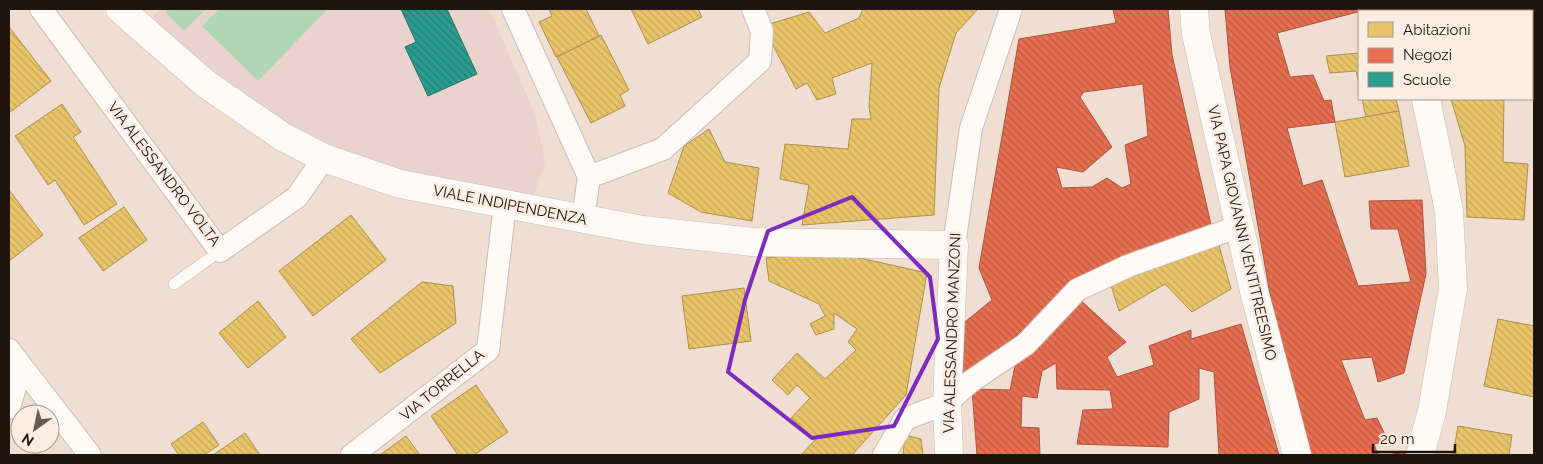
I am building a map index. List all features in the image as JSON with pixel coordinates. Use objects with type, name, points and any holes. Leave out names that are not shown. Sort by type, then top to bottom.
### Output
[{"type":"main road","name":"VIALE INDIPENDENZA","points":[[120,9],[206,84],[283,137],[324,158],[400,184],[643,230],[753,242],[954,245]]},
{"type":"main road","name":"VIA PAPA GIOVANNI VENTITREESIMO","points":[[1194,9],[1196,34],[1254,291],[1297,455]]},
{"type":"main road","points":[[1420,455],[1432,411],[1453,288],[1449,211],[1426,100]]},
{"type":"main road","name":"VIA ALESSANDRO MANZONI","points":[[949,455],[946,403],[954,245]]},
{"type":"street","name":"VIA ALESSANDRO VOLTA","points":[[41,9],[220,251],[297,197],[324,158]]},
{"type":"street","points":[[513,9],[589,177],[583,218]]},
{"type":"street","points":[[589,177],[663,149],[760,61],[762,31],[752,9]]},
{"type":"street","name":"VIA ALESSANDRO MANZONI","points":[[954,245],[971,128],[1011,9]]},
{"type":"street","name":"VIA TORRELLA","points":[[352,455],[488,350],[506,204]]},
{"type":"street","points":[[884,455],[904,419],[946,403],[970,382],[1026,344],[1077,290],[1128,266],[1240,226]]},
{"type":"street","points":[[9,408],[15,358]]},
{"type":"street","points":[[15,358],[90,455]]},
{"type":"lane","points":[[174,284],[220,251]]},
{"type":"highlighted area","points":[[852,197],[930,277],[938,339],[894,426],[812,438],[728,372],[745,300],[768,231]]},
{"type":"shaded area","points":[[160,9],[489,9],[535,114],[545,162],[533,197],[412,176],[354,156],[290,124],[226,83],[152,18]]},
{"type":"green space","points":[[168,9],[206,9],[184,31],[165,12]]},
{"type":"green space","points":[[219,9],[328,9],[258,81],[202,26]]},
{"type":"building: Abitazioni","points":[[549,9],[586,9],[599,36],[556,57],[539,22],[552,16]]},
{"type":"building: Abitazioni","points":[[631,9],[698,9],[702,17],[648,44]]},
{"type":"building: Abitazioni","points":[[863,9],[978,9],[956,33],[939,88],[934,215],[802,225],[809,185],[780,179],[785,144],[848,149],[852,119],[871,119],[869,107],[872,63],[832,78],[836,94],[817,100],[807,83],[796,89],[763,26],[809,12],[825,33],[859,18]]},
{"type":"building: Abitazioni","points":[[1425,9],[1486,9],[1486,10]]},
{"type":"building: Abitazioni","points":[[9,27],[51,81],[9,113]]},
{"type":"building: Abitazioni","points":[[1533,31],[1534,31],[1533,53]]},
{"type":"building: Abitazioni","points":[[601,35],[629,90],[620,95],[625,106],[591,123],[557,57]]},
{"type":"building: Abitazioni","points":[[1358,53],[1358,80],[1356,71],[1330,73],[1326,56]]},
{"type":"building: Abitazioni","points":[[1362,100],[1396,100],[1399,111],[1366,117]]},
{"type":"building: Abitazioni","points":[[1451,100],[1504,100],[1503,162],[1528,164],[1524,220],[1467,217],[1465,146]]},
{"type":"building: Abitazioni","points":[[62,104],[81,132],[73,137],[117,204],[84,225],[55,180],[48,185],[15,136]]},
{"type":"building: Abitazioni","points":[[1399,111],[1409,166],[1345,177],[1335,122]]},
{"type":"building: Abitazioni","points":[[709,129],[725,162],[759,168],[752,221],[701,212],[668,193],[684,146]]},
{"type":"building: Abitazioni","points":[[9,190],[43,235],[9,261]]},
{"type":"building: Abitazioni","points":[[124,207],[147,240],[103,271],[79,238]]},
{"type":"building: Abitazioni","points":[[351,215],[386,260],[313,316],[279,271]]},
{"type":"building: Abitazioni","points":[[1217,238],[1231,289],[1192,312],[1165,284],[1119,311],[1111,285]]},
{"type":"building: Abitazioni","points":[[829,251],[927,273],[906,395],[852,455],[801,455],[815,440],[791,418],[810,398],[797,385],[788,395],[772,380],[797,353],[825,379],[856,350],[848,342],[857,329],[834,313],[834,329],[816,335],[810,324],[825,316],[819,304],[769,281],[766,258]]},
{"type":"building: Abitazioni","points":[[422,282],[453,286],[456,323],[380,373],[351,339]]},
{"type":"building: Abitazioni","points":[[744,288],[751,341],[689,349],[682,296]]},
{"type":"building: Abitazioni","points":[[258,301],[286,337],[248,368],[219,333]]},
{"type":"building: Abitazioni","points":[[1498,319],[1534,326],[1534,397],[1484,386]]},
{"type":"building: Abitazioni","points":[[476,385],[508,432],[474,455],[458,455],[431,416]]},
{"type":"building: Abitazioni","points":[[203,422],[219,445],[204,455],[179,455],[171,444]]},
{"type":"building: Abitazioni","points":[[1458,426],[1512,435],[1509,455],[1453,455]]},
{"type":"building: Abitazioni","points":[[245,433],[260,455],[213,455]]},
{"type":"building: Abitazioni","points":[[905,435],[921,439],[923,455],[903,455]]},
{"type":"building: Abitazioni","points":[[406,436],[420,455],[380,455]]},
{"type":"building: Negozi","points":[[1113,9],[1168,9],[1172,55],[1212,229],[1093,272],[966,377],[952,372],[955,330],[992,300],[979,268],[1019,39],[1116,23]],"holes":[[[1143,84],[1148,136],[1125,145],[1131,184],[1122,188],[1107,178],[1092,187],[1062,188],[1056,167],[1083,172],[1112,147],[1080,97],[1084,92]]]},
{"type":"building: Negozi","points":[[1225,9],[1369,9],[1358,10],[1358,12],[1277,33],[1290,77],[1313,75],[1324,101],[1331,100],[1335,122],[1287,128],[1303,186],[1322,180],[1358,286],[1411,282],[1398,229],[1371,229],[1369,201],[1422,200],[1426,274],[1404,373],[1378,382],[1372,357],[1341,360],[1365,420],[1377,418],[1388,441],[1374,444],[1378,455],[1310,455],[1277,334],[1230,67]]},
{"type":"building: Negozi","points":[[1077,297],[1126,342],[1107,357],[1117,377],[1154,365],[1149,346],[1191,330],[1191,339],[1241,324],[1279,455],[1219,455],[1214,372],[1199,368],[1199,399],[1169,412],[1168,447],[1077,444],[1083,410],[1113,409],[1110,390],[1057,389],[1056,363],[1042,371],[1037,398],[1022,396],[1021,427],[1039,428],[1040,455],[977,455],[972,389],[1010,390],[1016,361]]},
{"type":"building: Negozi","points":[[1408,451],[1407,455],[1388,455]]},
{"type":"building: Scuole","points":[[401,9],[447,9],[477,74],[428,96],[405,47],[416,42]]}]
